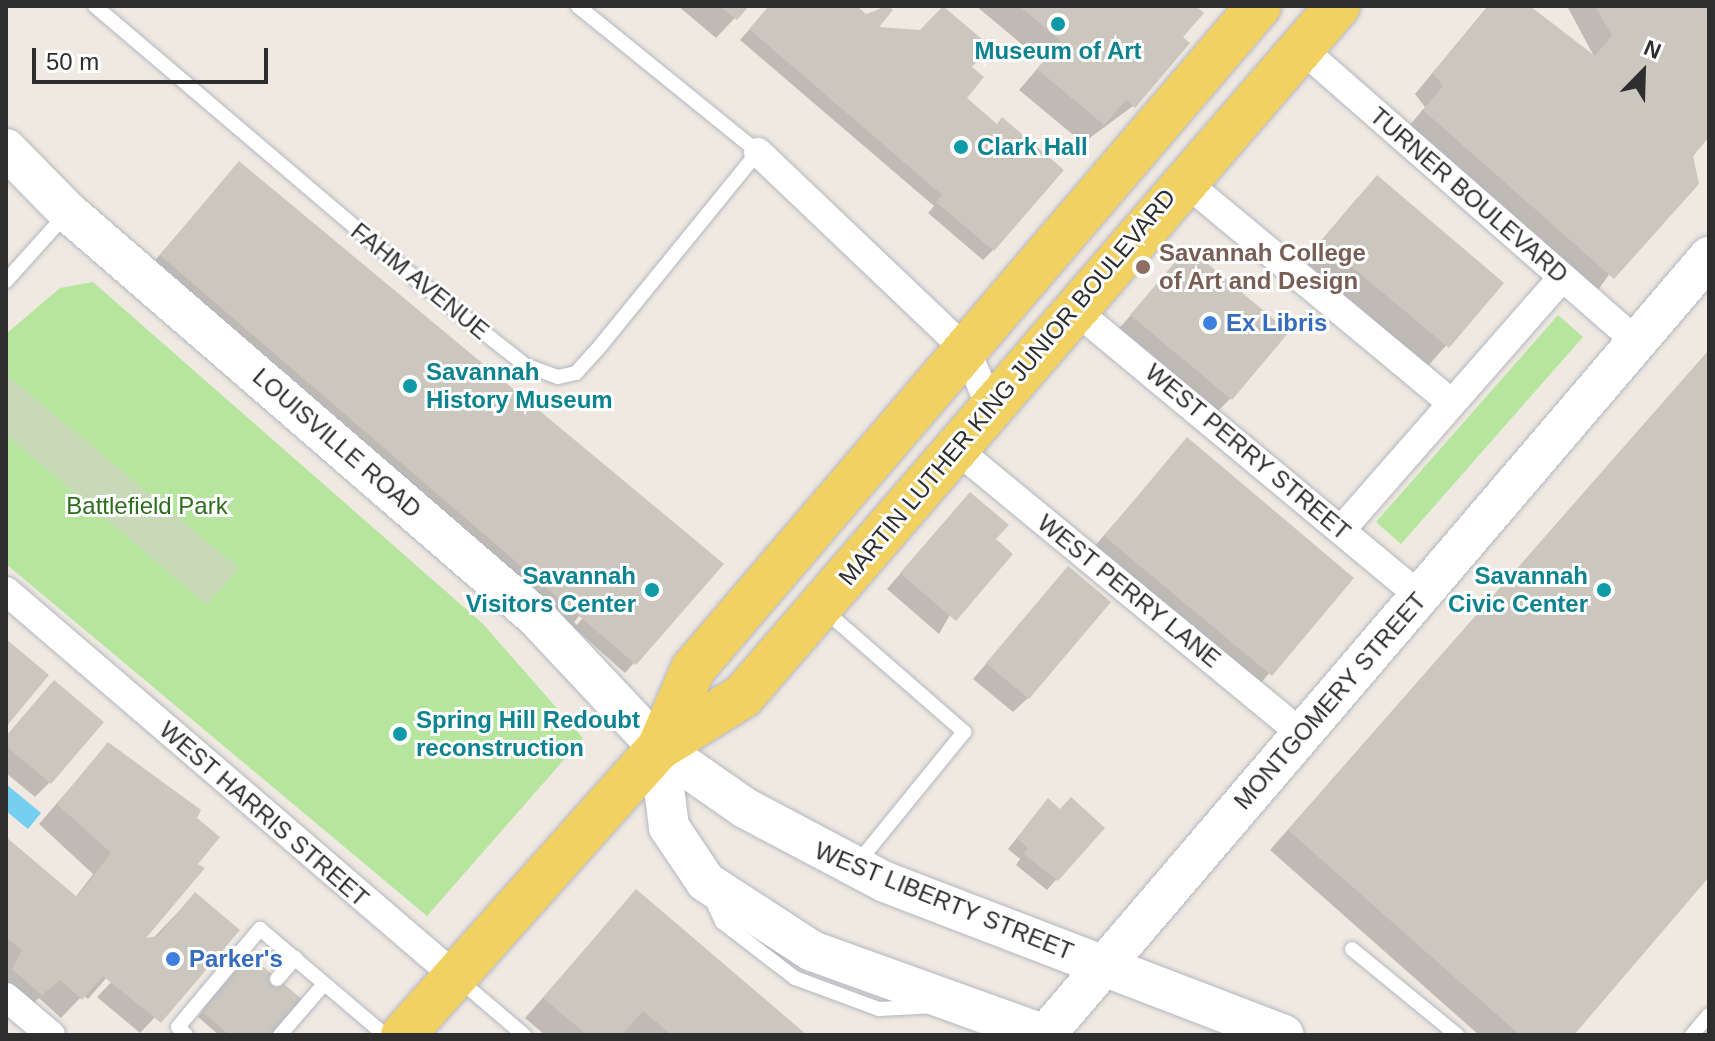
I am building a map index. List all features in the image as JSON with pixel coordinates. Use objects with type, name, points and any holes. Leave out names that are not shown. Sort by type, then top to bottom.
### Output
[{"type":"main road","name":"MARTIN LUTHER KING JUNIOR BOULEVARD","points":[[659,748],[693,669],[1258,6]]},
{"type":"main road","name":"MARTIN LUTHER KING JUNIOR BOULEVARD","points":[[403,1035],[659,748],[743,696],[1183,180],[1338,6]]},
{"type":"main road","name":"LOUISVILLE ROAD","points":[[6,149],[68,212],[536,617],[659,748]]},
{"type":"main road","name":"MONTGOMERY STREET","points":[[1045,1035],[1100,964],[1303,735],[1709,257]]},
{"type":"main road","name":"WEST LIBERTY STREET","points":[[659,748],[745,808],[853,868],[1284,1035]]},
{"type":"main road","points":[[659,748],[669,827],[706,882],[812,951],[1045,1035]]},
{"type":"street","name":"TURNER BOULEVARD","points":[[1301,48],[1637,342]]},
{"type":"street","points":[[758,152],[966,350],[991,408]]},
{"type":"street","points":[[1183,180],[1452,403]]},
{"type":"street","points":[[1342,529],[1562,278]]},
{"type":"street","name":"WEST PERRY STREET","points":[[1074,309],[1420,596]]},
{"type":"street","name":"WEST PERRY LANE","points":[[955,448],[1303,735]]},
{"type":"street","name":"WEST HARRIS STREET","points":[[6,591],[456,977]]},
{"type":"street","points":[[6,997],[51,1035]]},
{"type":"lane","name":"FAHM AVENUE","points":[[95,6],[421,283],[525,365],[558,377],[576,373],[597,350],[758,152]]},
{"type":"lane","points":[[578,6],[758,152]]},
{"type":"lane","points":[[6,281],[68,212]]},
{"type":"lane","points":[[820,606],[964,732],[853,868]]},
{"type":"lane","points":[[186,1035],[178,1027],[260,929],[385,1035]]},
{"type":"lane","points":[[1352,949],[1457,1035]]},
{"type":"lane","points":[[277,979],[295,958]]},
{"type":"lane","name":"WEST HARRIS STREET","points":[[456,977],[524,1035]]},
{"type":"lane","points":[[280,1035],[324,984]]},
{"type":"lane","points":[[1692,1035],[1709,1015]]},
{"type":"green space","name":"Battlefield Park","points":[[93,282],[483,624],[583,738],[427,916],[6,564],[6,334],[60,288]]},
{"type":"green space","points":[[1558,315],[1583,337],[1401,544],[1376,522]]},
{"type":"green space","points":[[6,374],[239,568],[207,605],[6,435]]},
{"type":"water","points":[[6,784],[41,813],[28,829],[6,811]]},
{"type":"building","points":[[720,6],[749,6],[737,20]]},
{"type":"building","name":"Clark Hall","points":[[769,6],[857,6],[866,14],[888,6],[893,10],[879,27],[920,30],[943,6],[990,46],[972,67],[984,77],[967,98],[997,124],[1002,117],[1064,170],[994,251],[936,202],[942,195],[749,29]]},
{"type":"building","points":[[1019,6],[1196,6],[1204,13],[1183,37],[1190,43],[1135,108],[1126,100],[1104,125],[1037,69],[1061,41]]},
{"type":"building","points":[[1489,6],[1530,6],[1595,56],[1612,35],[1595,6],[1709,6],[1709,137],[1693,156],[1699,184],[1614,279],[1423,110],[1443,86],[1433,73]]},
{"type":"building","name":"Savannah History Museum","points":[[239,161],[724,564],[636,665],[160,255]]},
{"type":"building","points":[[1377,175],[1504,283],[1449,348],[1321,241]]},
{"type":"building","name":"Ex Libris","points":[[1188,247],[1289,332],[1232,400],[1130,315]]},
{"type":"building","name":"Savannah Civic Center","points":[[1709,350],[1709,877],[1574,1035],[1520,1035],[1288,830]]},
{"type":"building","points":[[1187,437],[1354,578],[1272,676],[1104,536]]},
{"type":"building","points":[[970,492],[1009,525],[996,539],[1013,554],[956,621],[900,573]]},
{"type":"building","points":[[1068,566],[1111,602],[1029,699],[986,663]]},
{"type":"building","points":[[6,639],[49,675],[6,727]]},
{"type":"building","points":[[54,680],[104,722],[51,784],[6,746],[6,736]]},
{"type":"building","points":[[108,742],[201,810],[197,818],[220,837],[198,864],[205,868],[146,938],[158,936],[195,892],[240,930],[161,1023],[103,976],[82,1000],[60,980],[42,995],[12,969],[22,950],[6,937],[6,837],[77,897],[111,853],[57,804]]},
{"type":"building","points":[[1071,797],[1105,828],[1058,881],[1024,854],[1028,848],[1017,838],[1048,798],[1060,809]]},
{"type":"building","points":[[636,889],[807,1035],[672,1035],[643,1011],[622,1035],[587,1035],[543,998]]},
{"type":"building","name":"Parker's","points":[[249,955],[303,1000],[273,1035],[229,1035],[201,1011]]},
{"type":"place","name":"Museum of Art","points":[[1058,24]]},
{"type":"place","name":"Clark Hall","points":[[961,147]]},
{"type":"place","name":"Savannah College of Art and Design","points":[[1143,267]]},
{"type":"place","name":"Ex Libris","points":[[1210,323]]},
{"type":"place","name":"Savannah History Museum","points":[[410,386]]},
{"type":"place","name":"Savannah Visitors Center","points":[[652,590]]},
{"type":"place","name":"Savannah Civic Center","points":[[1604,590]]},
{"type":"place","name":"Spring Hill Redoubt reconstruction","points":[[400,734]]},
{"type":"place","name":"Parker's","points":[[173,959]]}]
